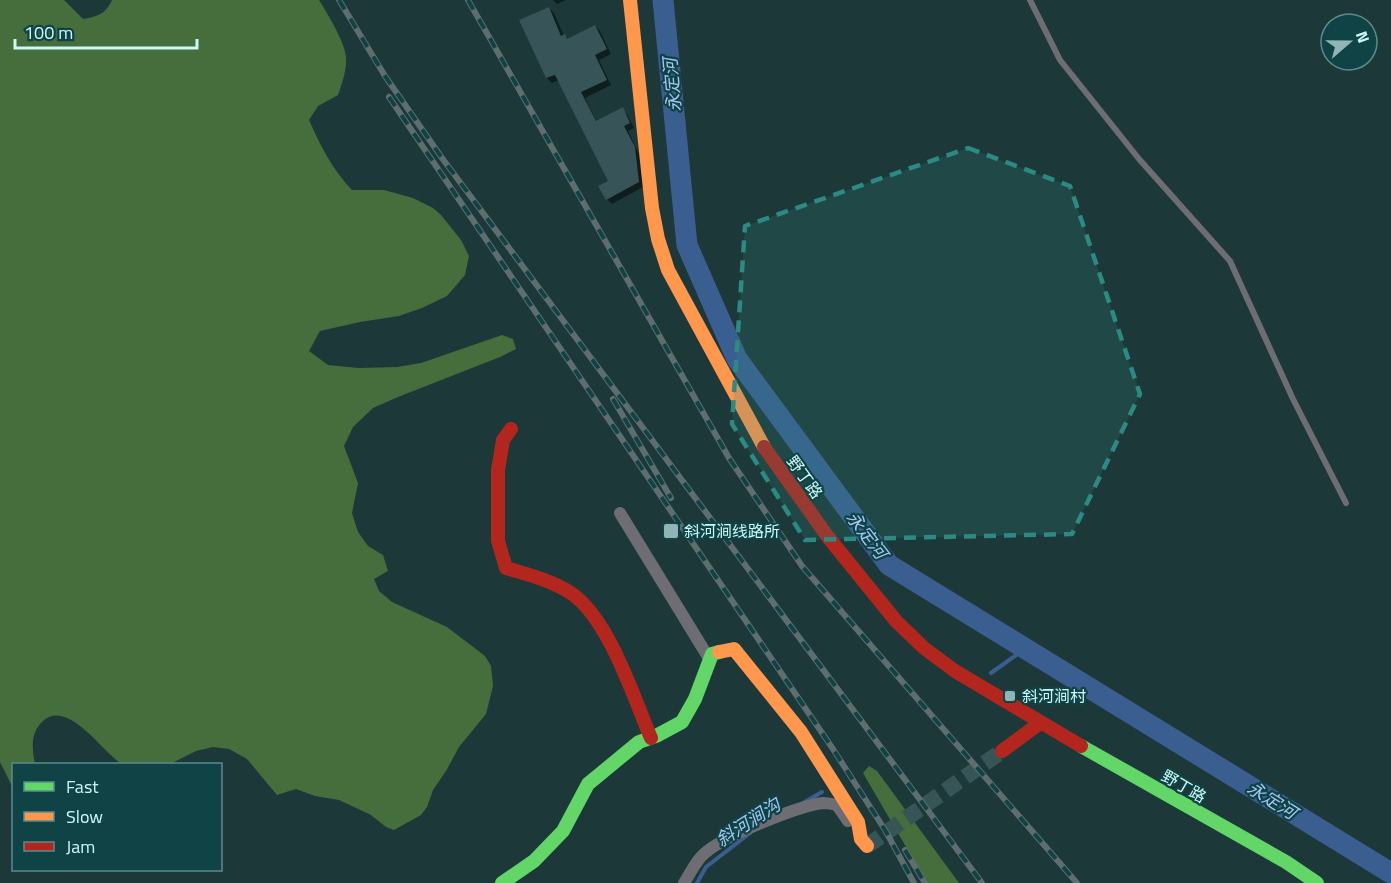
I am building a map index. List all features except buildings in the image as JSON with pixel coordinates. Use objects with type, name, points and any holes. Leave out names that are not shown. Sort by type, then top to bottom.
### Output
[{"type":"main road","name":"野丁路","points":[[630,0],[652,208],[658,239],[668,270],[766,450],[828,537],[896,621],[924,648],[955,671],[1040,723],[1286,862],[1317,883]]},
{"type":"main road","points":[[511,429],[503,440],[498,470],[498,541],[506,568],[547,580],[572,594],[595,616],[620,665],[651,738]]},
{"type":"main road","points":[[502,883],[534,861],[563,831],[588,784],[639,742],[682,722],[712,654],[734,649],[801,732],[858,822],[864,842]]},
{"type":"main road","points":[[1002,751],[1040,723]]},
{"type":"street","points":[[620,513],[710,660]]},
{"type":"street","points":[[684,883],[703,854],[719,843],[793,812],[826,803],[837,805],[864,842]]},
{"type":"lane","points":[[1030,0],[1060,60],[1139,159],[1230,261],[1293,399],[1346,503]]},
{"type":"highlighted area","points":[[968,148],[1070,186],[1140,394],[1072,534],[805,540],[732,424],[745,226]]},
{"type":"green space","points":[[0,0],[64,0],[83,19],[100,14],[107,9],[112,0],[319,0],[339,36],[346,57],[345,72],[338,95],[318,106],[309,120],[327,156],[338,174],[352,190],[384,190],[413,198],[433,208],[461,240],[469,256],[465,275],[447,296],[399,316],[320,331],[309,351],[328,365],[359,368],[397,367],[421,363],[502,335],[513,339],[516,349],[373,408],[353,427],[344,446],[358,483],[352,513],[358,532],[368,546],[383,555],[388,571],[374,579],[379,591],[392,602],[447,627],[485,656],[491,666],[493,686],[486,714],[459,747],[421,815],[394,830],[386,827],[371,815],[339,800],[315,796],[296,789],[277,795],[247,759],[229,749],[213,747],[196,751],[172,763],[121,763],[85,730],[63,716],[53,716],[43,721],[36,731],[33,741],[35,763],[12,763],[12,786],[0,762]]},
{"type":"green space","points":[[869,766],[877,771],[959,883],[927,883],[863,773]]},
{"type":"waterway","name":"永定河","points":[[663,0],[687,245],[737,359],[889,565],[1391,873]]},
{"type":"waterway","name":"斜河涧沟","points":[[991,673],[1026,648]]},
{"type":"waterway","name":"斜河涧沟","points":[[803,803],[822,792]]},
{"type":"waterway","name":"斜河涧沟","points":[[697,883],[706,867],[750,833]]},
{"type":"tunnel","points":[[867,846],[1002,751]]},
{"type":"railway","points":[[339,0],[385,76],[442,158],[982,883]]},
{"type":"railway","points":[[468,0],[729,458],[802,566],[1077,883]]},
{"type":"railway","points":[[389,97],[833,749],[885,830],[914,883]]},
{"type":"railway","points":[[613,399],[671,498]]},
{"type":"railway","points":[[905,850],[925,883]]},
{"type":"traffic: fast","points":[[502,883],[534,861],[563,831],[588,784],[639,742],[682,722],[695,699],[712,654],[719,652]]},
{"type":"traffic: fast","points":[[1081,746],[1286,862],[1317,883]]},
{"type":"traffic: slow","points":[[630,0],[652,208],[658,239],[668,270],[764,447]]},
{"type":"traffic: slow","points":[[719,652],[734,649],[801,732],[858,822],[861,839],[867,846]]},
{"type":"traffic: jam","points":[[511,429],[503,440],[498,470],[498,541],[506,568],[556,585],[571,593],[585,605],[608,639],[651,738]]},
{"type":"traffic: jam","points":[[764,447],[828,537],[896,621],[924,648],[955,671],[1081,746]]},
{"type":"traffic: jam","points":[[1002,751],[1040,723]]},
{"type":"place","name":"斜河涧线路所","points":[[671,531]]},
{"type":"place","name":"斜河涧村","points":[[1010,696]]}]
